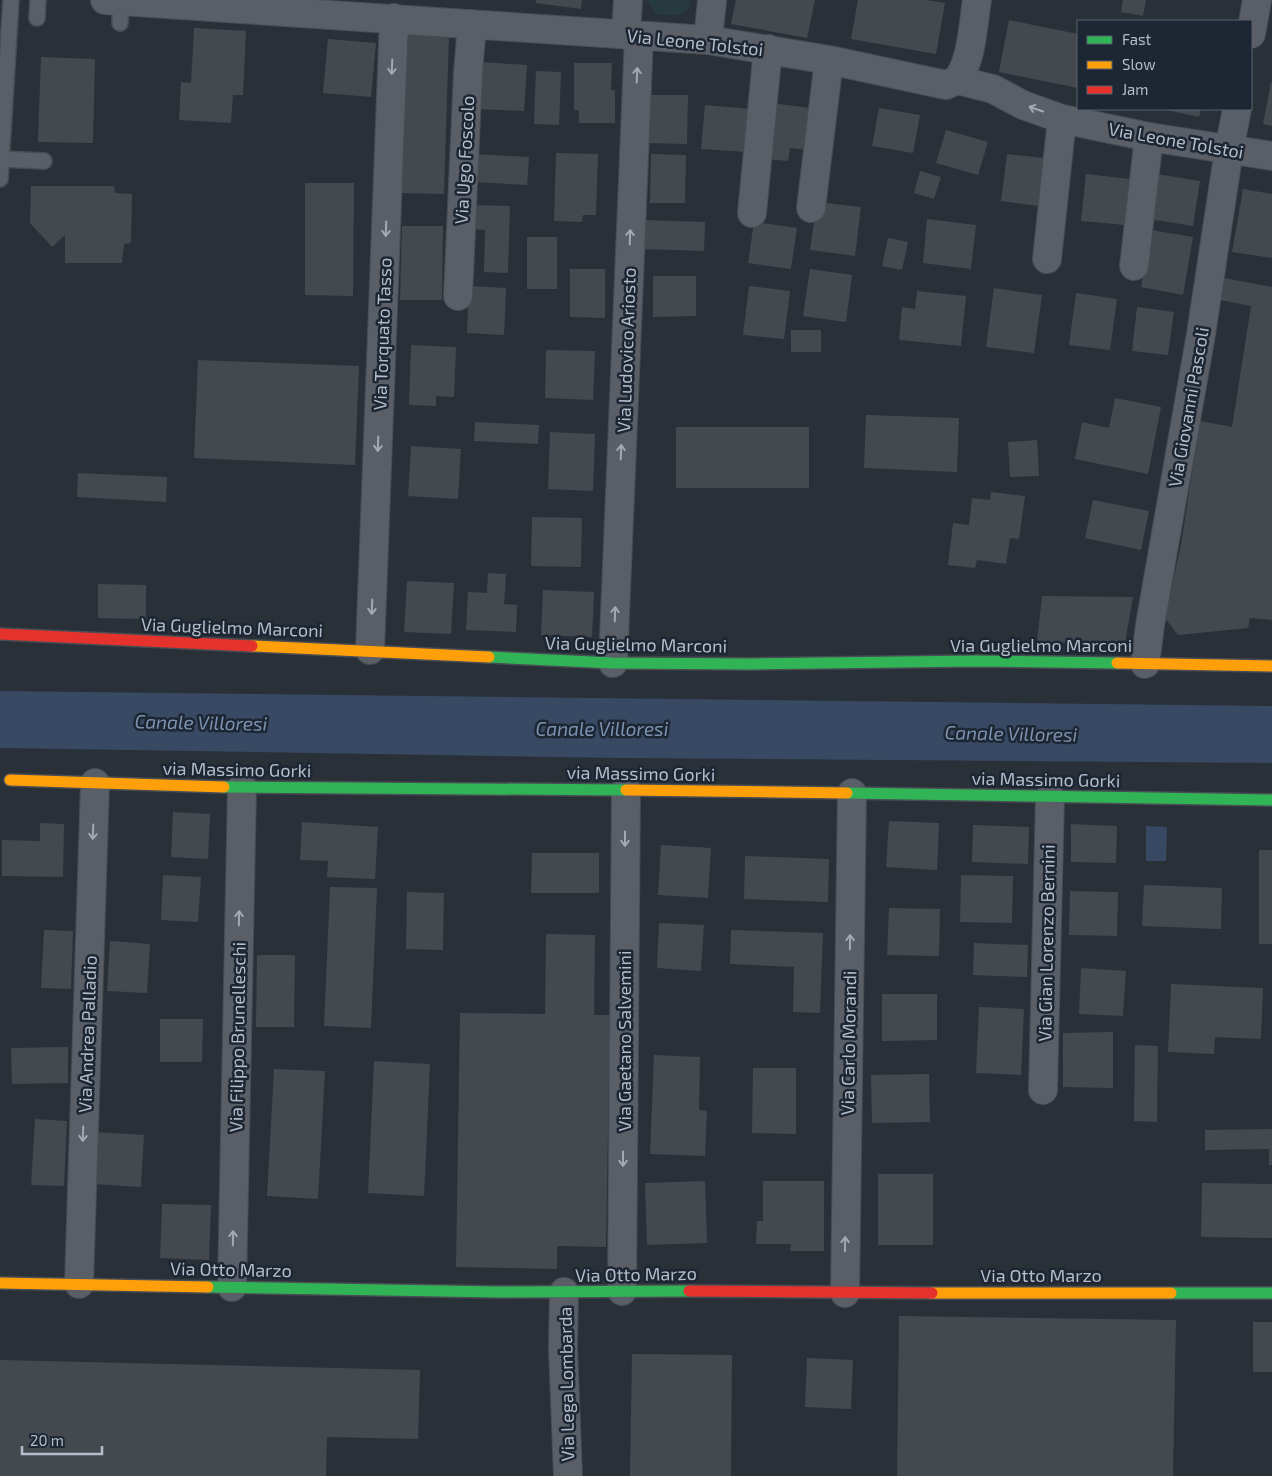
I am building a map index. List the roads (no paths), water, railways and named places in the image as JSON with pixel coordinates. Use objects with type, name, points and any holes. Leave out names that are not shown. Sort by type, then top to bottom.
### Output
[{"type":"street","name":"Via Ludovico Ariosto","points":[[613,663],[632,36],[628,0]]},
{"type":"street","points":[[708,40],[712,0]]},
{"type":"street","points":[[957,80],[967,62],[978,0]]},
{"type":"street","points":[[1252,28],[1257,0]]},
{"type":"street","name":"Via Leone Tolstoi","points":[[115,8],[250,4],[394,18],[708,40],[829,60],[946,85],[957,80],[993,89],[1023,105],[1062,119],[1149,137],[1272,156]]},
{"type":"street","name":"Via Torquato Tasso","points":[[370,650],[394,18]]},
{"type":"street","name":"Via Ugo Foscolo","points":[[458,296],[472,24]]},
{"type":"street","points":[[752,213],[768,49]]},
{"type":"street","points":[[811,208],[829,60]]},
{"type":"street","name":"Via Giovanni Pascoli","points":[[1146,664],[1150,625],[1201,334],[1237,110]]},
{"type":"street","points":[[1047,259],[1062,119]]},
{"type":"street","points":[[1134,266],[1149,137]]},
{"type":"street","name":"Via Guglielmo Marconi","points":[[0,634],[370,650],[613,663],[752,664],[977,661],[1272,666]]},
{"type":"street","name":"via Massimo Gorki","points":[[10,780],[242,787],[626,790],[1272,800]]},
{"type":"street","name":"Via Andrea Palladio","points":[[79,1284],[95,783]]},
{"type":"street","name":"Via Filippo Brunelleschi","points":[[232,1287],[242,787]]},
{"type":"street","name":"Via Gaetano Salvemini","points":[[622,1292],[626,790]]},
{"type":"street","name":"Via Carlo Morandi","points":[[845,1293],[852,793]]},
{"type":"street","name":"Via Gian Lorenzo Bernini","points":[[1043,1090],[1050,797]]},
{"type":"street","name":"Via Otto Marzo","points":[[0,1283],[499,1292],[1272,1293]]},
{"type":"street","name":"Via Lega Lombarda","points":[[564,1292],[563,1348],[568,1476]]},
{"type":"lane","points":[[0,179],[4,42],[11,0]]},
{"type":"lane","points":[[37,18],[38,0]]},
{"type":"lane","points":[[1,159],[44,161]]},
{"type":"water","name":"Canale Villoresi","points":[[0,691],[1272,706],[1272,763],[623,758],[0,748]]},
{"type":"water","points":[[1146,826],[1167,827],[1166,861],[1146,861]]}]
